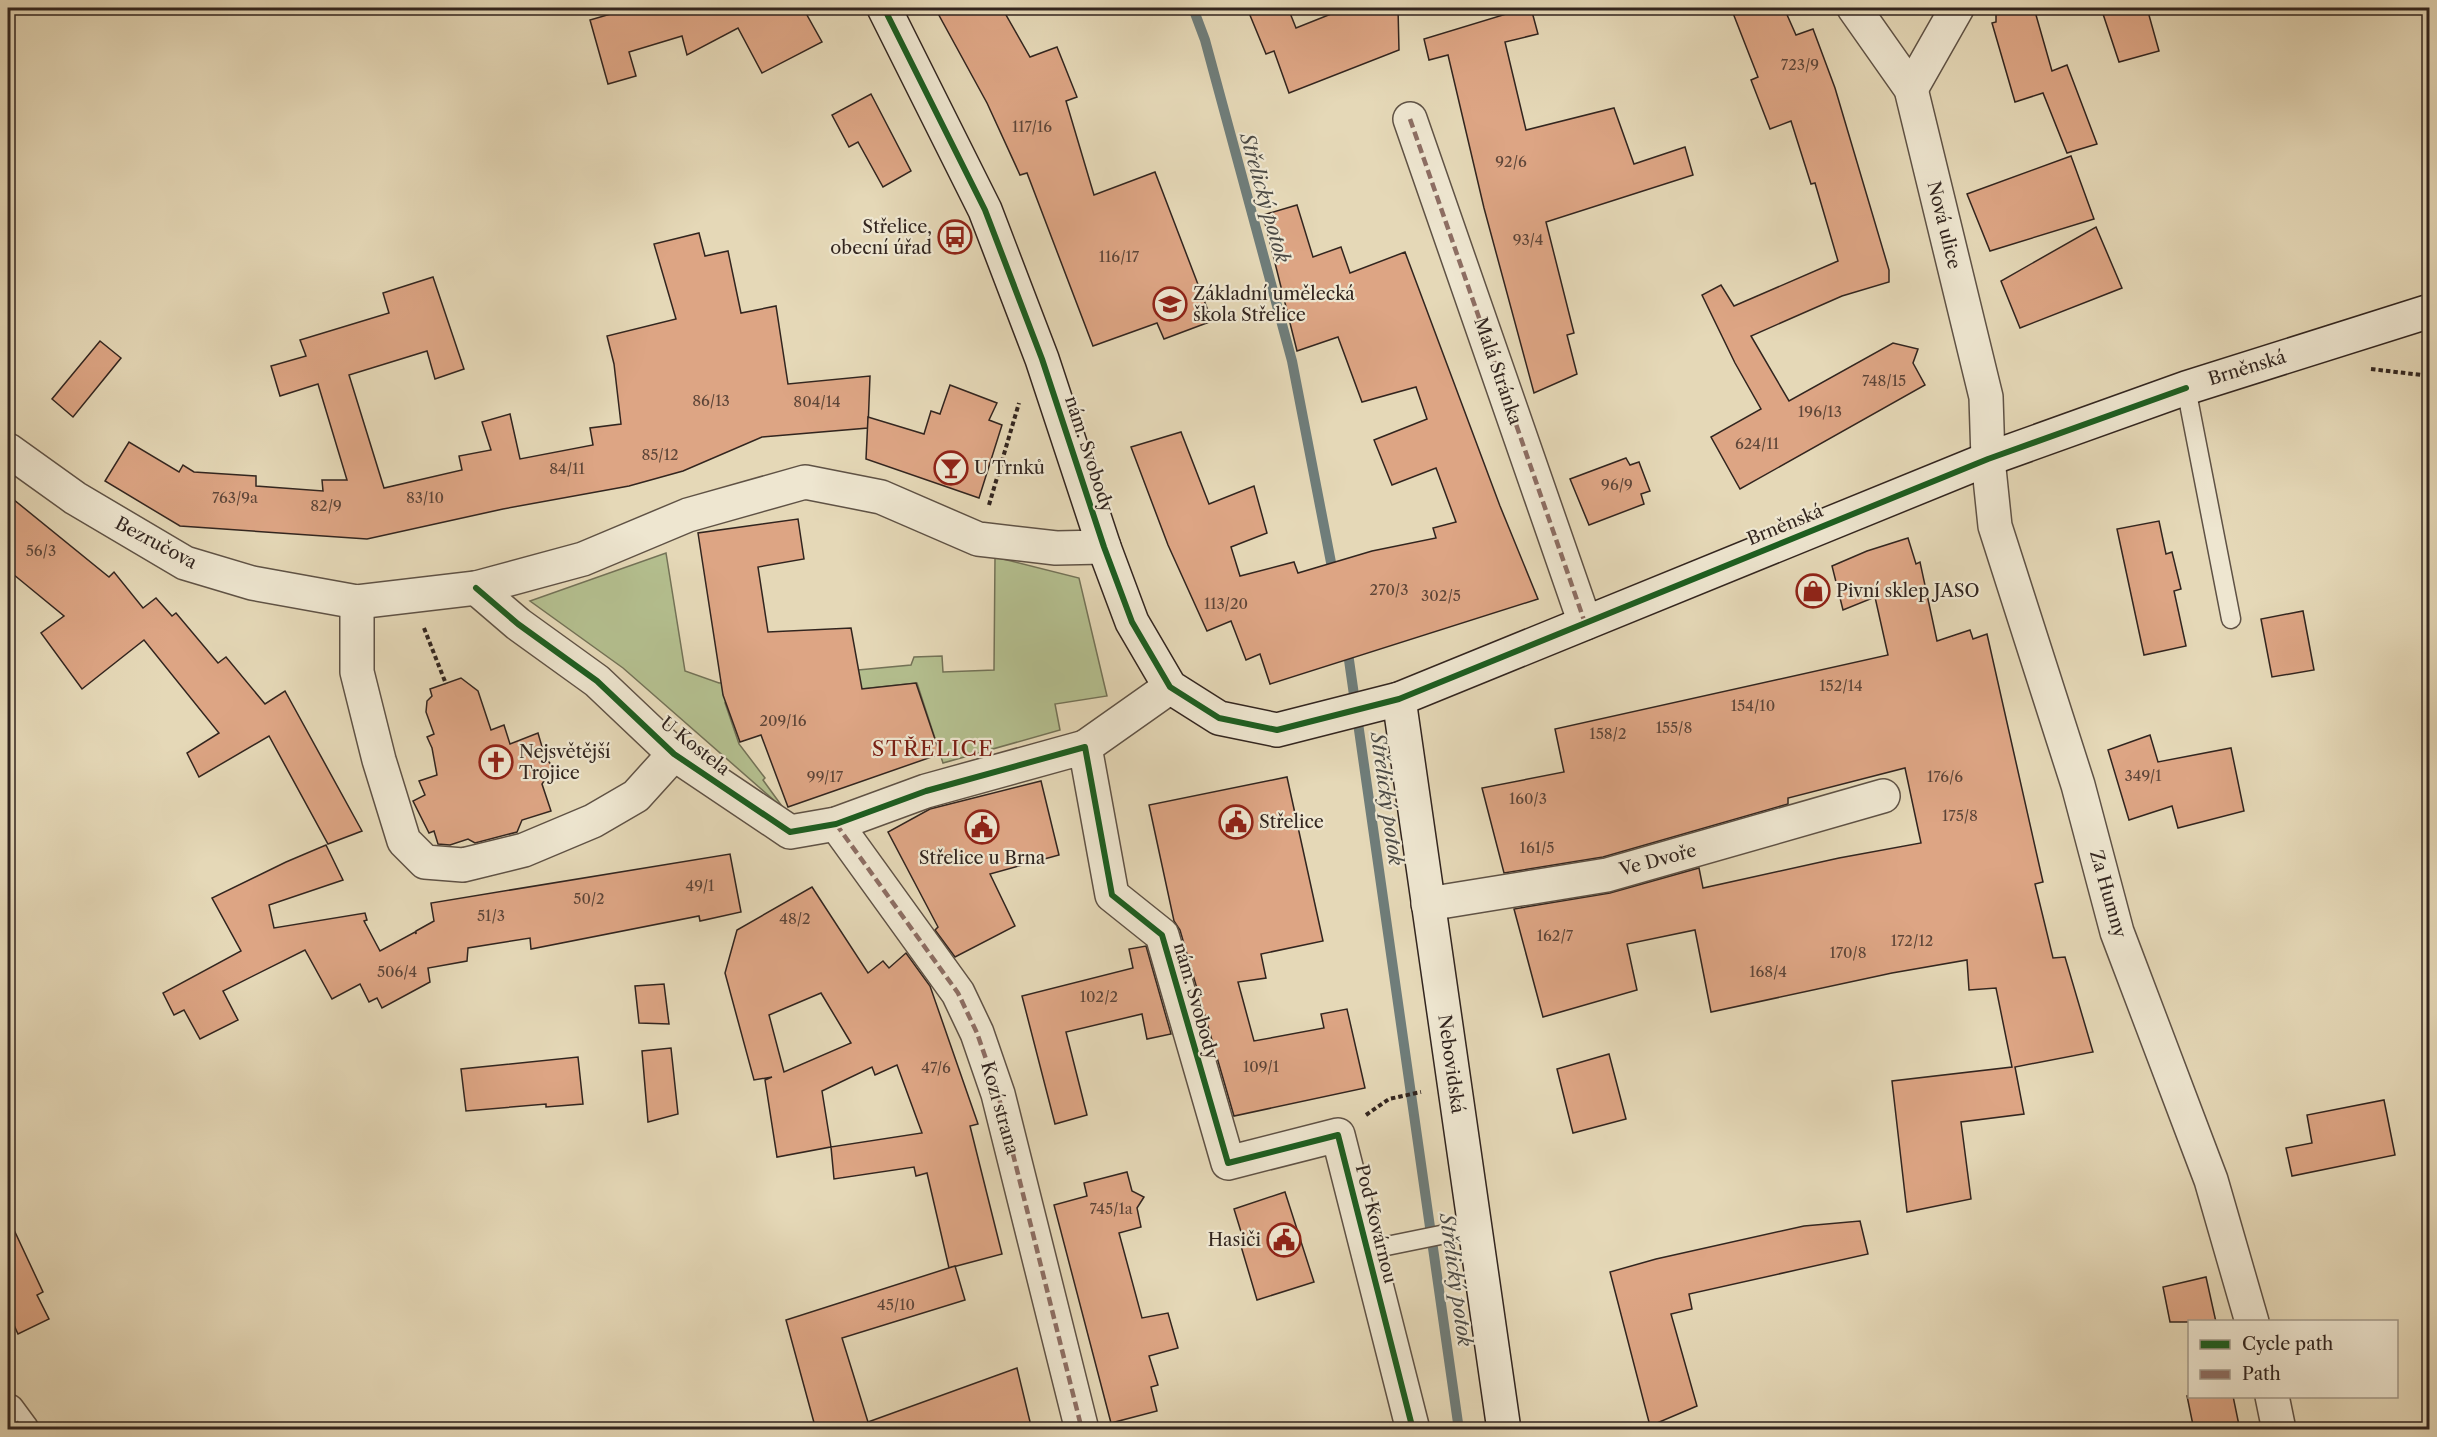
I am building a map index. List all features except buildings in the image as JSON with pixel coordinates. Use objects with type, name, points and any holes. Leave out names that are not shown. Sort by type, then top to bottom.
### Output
[{"type":"street","name":"nám. Svobody","points":[[884,8],[985,210],[1042,359],[1104,547],[1132,622],[1170,687],[1220,718],[1277,730],[1385,703]]},
{"type":"street","name":"Nová ulice","points":[[1854,8],[1911,89],[1986,397],[1988,459]]},
{"type":"street","points":[[1911,89],[1957,8]]},
{"type":"street","name":"Malá Stránka","points":[[1410,119],[1586,623]]},
{"type":"street","name":"Brněnská","points":[[1385,703],[1988,459],[2186,388],[2430,311]]},
{"type":"street","name":"Bezručova","points":[[8,450],[75,498],[185,563],[252,583],[357,602]]},
{"type":"street","name":"Za Humny","points":[[1988,459],[1995,526],[2078,785],[2117,932],[2211,1180],[2251,1320]]},
{"type":"street","points":[[357,602],[476,588],[583,559],[688,515],[805,482],[882,497],[978,539],[1056,548],[1104,547]]},
{"type":"street","name":"U Kostela","points":[[476,588],[518,624],[597,681],[674,754],[790,832],[836,824],[926,791],[1085,747]]},
{"type":"street","name":"U Kostela","points":[[357,602],[357,672],[374,738],[404,841],[424,862],[463,865],[524,850],[593,821],[636,796],[674,754]]},
{"type":"street","points":[[1085,747],[1170,687]]},
{"type":"street","name":"Nebovidská","points":[[1385,703],[1428,904],[1504,1430]]},
{"type":"street","name":"nám. Svobody","points":[[1085,747],[1113,895],[1162,935],[1228,1163]]},
{"type":"street","name":"Ve Dvoře","points":[[1428,904],[1607,874],[1883,796]]},
{"type":"street","name":"Kozí strana","points":[[836,824],[958,993],[977,1033],[999,1094],[1082,1430]]},
{"type":"street","name":"Pod Kovárnou","points":[[1228,1163],[1338,1136],[1382,1247],[1413,1430]]},
{"type":"street","points":[[2272,1398],[2279,1430]]},
{"type":"street","points":[[8,1411],[22,1430]]},
{"type":"lane","points":[[2186,388],[2231,619]]},
{"type":"lane","points":[[1382,1247],[1475,1228]]},
{"type":"path","points":[[986,515],[1021,397]]},
{"type":"path","points":[[427,636],[446,684]]},
{"type":"green space","points":[[666,553],[685,671],[719,683],[911,665],[914,657],[942,656],[943,672],[994,670],[995,557],[1079,578],[1107,696],[1055,704],[1060,730],[943,763],[917,683],[725,703],[739,744],[765,778],[763,780],[784,809],[623,668],[530,601]]},
{"type":"waterway","name":"Střelický potok","points":[[1193,8],[1205,40],[1292,361],[1334,578]]},
{"type":"waterway","name":"Střelický potok","points":[[1347,646],[1459,1430]]},
{"type":"marked path","points":[[1410,119],[1585,623]]},
{"type":"marked path","points":[[836,824],[958,993],[977,1033],[998,1094],[1082,1430]]},
{"type":"marked path","points":[[8,1411],[22,1430]]},
{"type":"cycle path","points":[[884,8],[985,210],[1042,359],[1104,547],[1132,622],[1170,687],[1219,718],[1277,730],[1399,699],[1988,459],[2186,388]]},
{"type":"cycle path","points":[[476,588],[518,624],[597,681],[674,754],[790,832],[836,824],[926,791],[1085,747],[1112,895],[1162,935],[1228,1163],[1338,1135],[1413,1430]]},
{"type":"place","name":"Střelice, obecní úřad","points":[[955,237]]},
{"type":"place","name":"Základní umělecká škola Střelice","points":[[1170,304]]},
{"type":"place","name":"U Trnků","points":[[951,468]]},
{"type":"place","name":"Pivní sklep JASO","points":[[1813,591]]},
{"type":"place","name":"Nejsvětější Trojice","points":[[496,762]]},
{"type":"place","name":"Střelice","points":[[1236,822]]},
{"type":"place","name":"Střelice u Brna","points":[[982,827]]},
{"type":"place","name":"Hasiči","points":[[1284,1240]]},
{"type":"district","name":"STŘELICE","points":[[933,748]]}]
